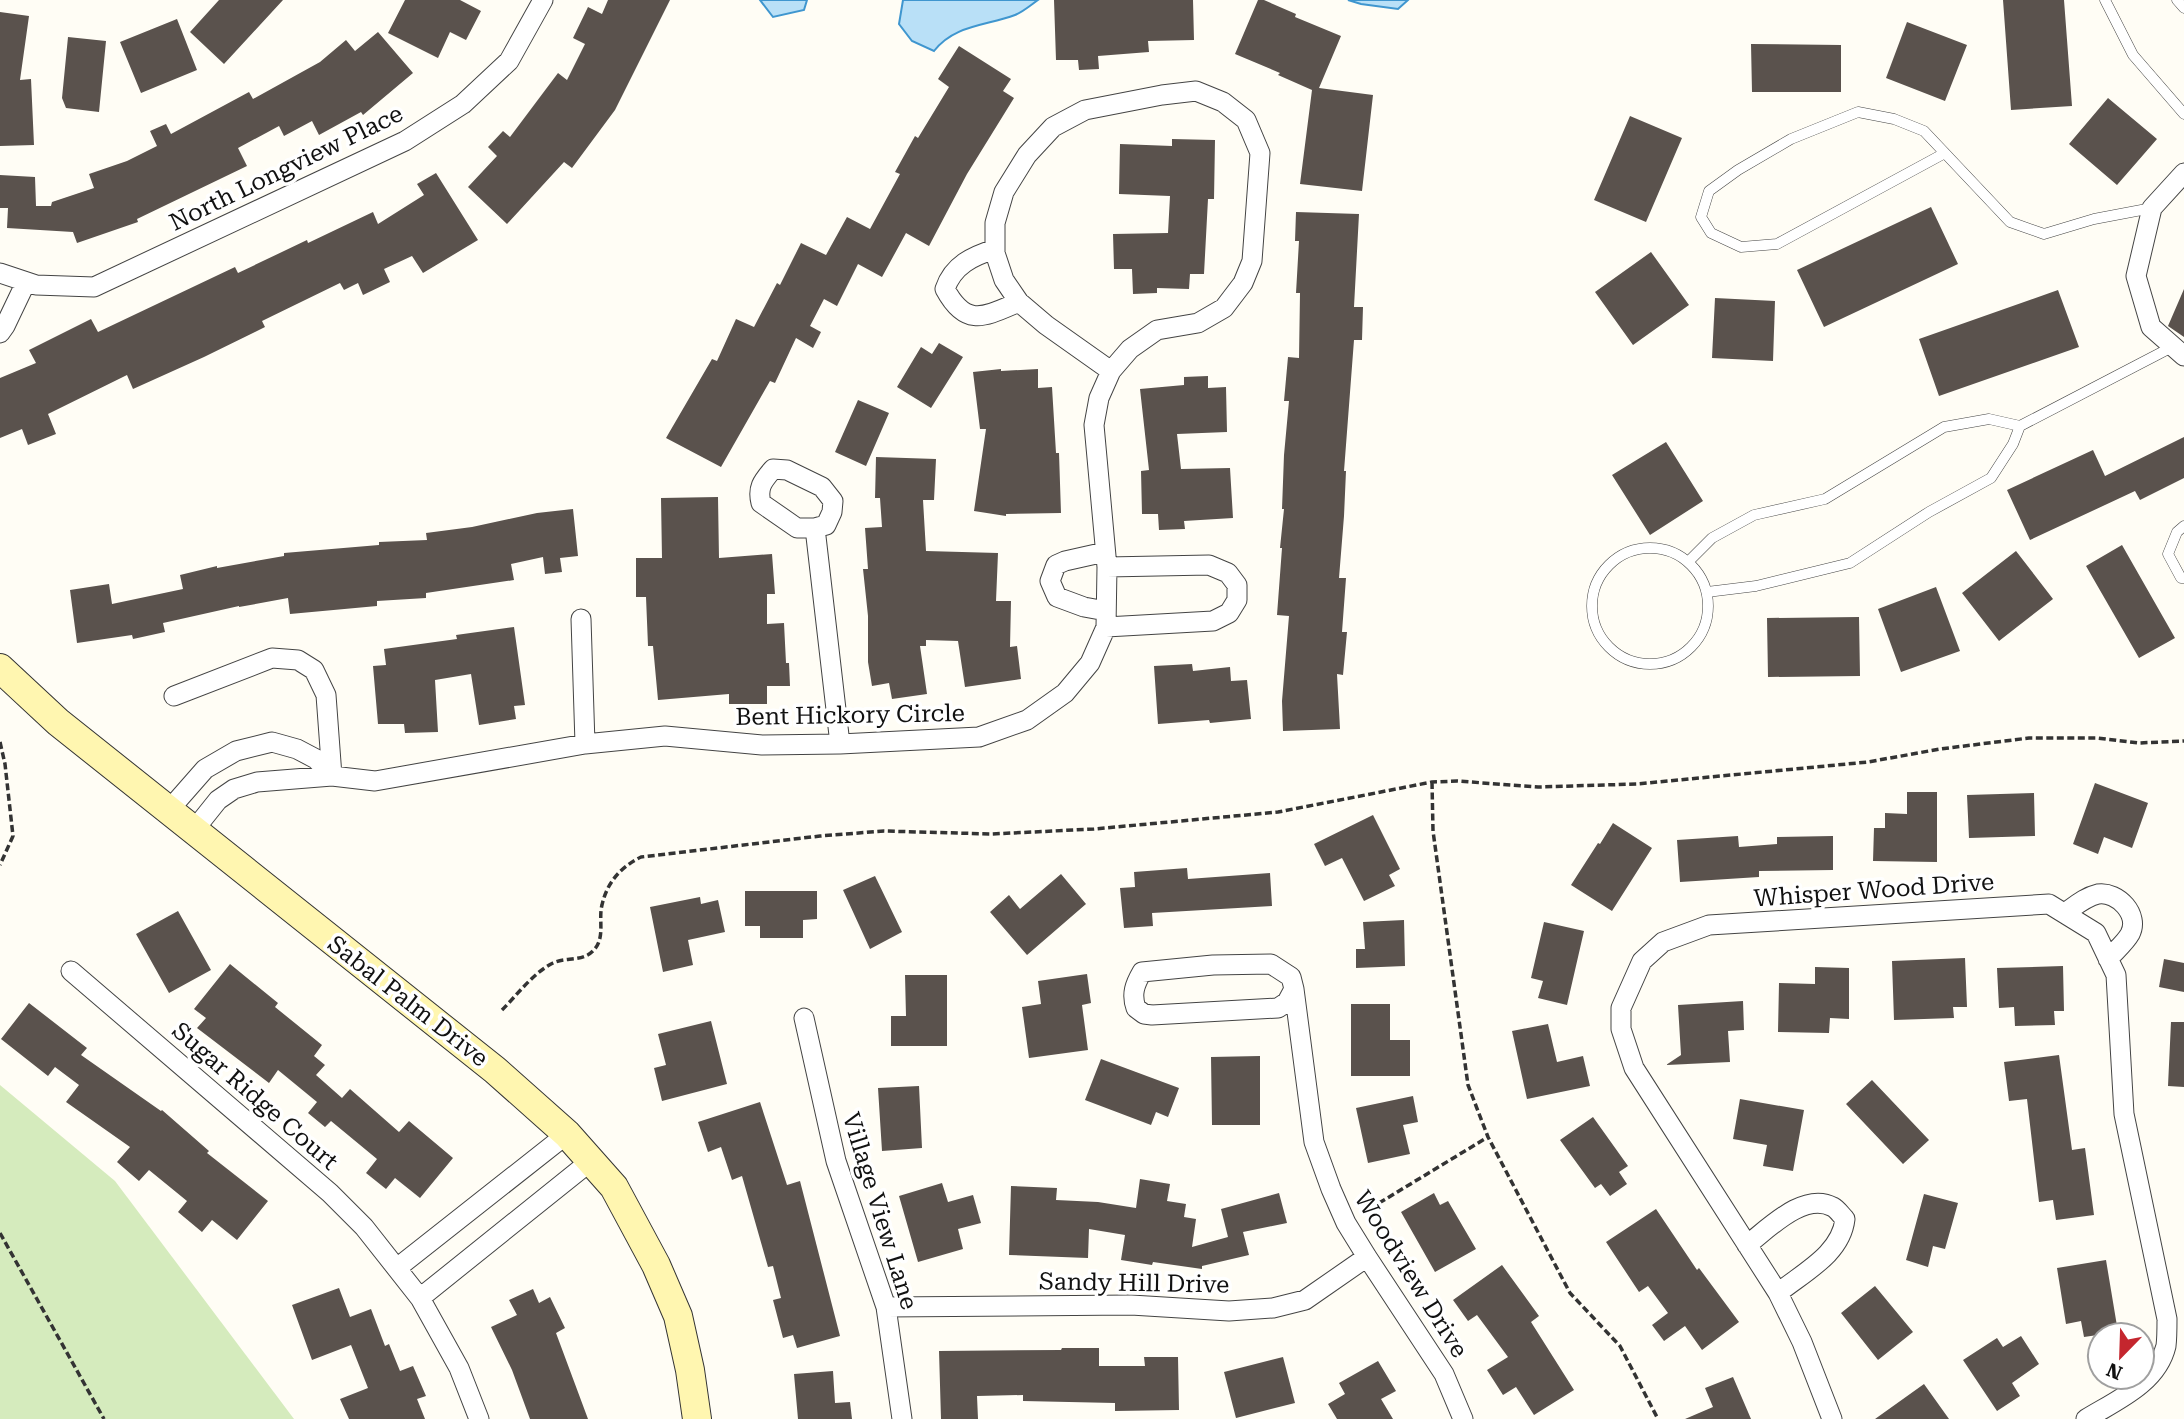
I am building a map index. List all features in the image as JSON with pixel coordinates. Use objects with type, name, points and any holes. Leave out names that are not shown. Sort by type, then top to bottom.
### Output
[{"type":"street","name":"North Longview Place","points":[[0,273],[36,285],[94,287],[405,141],[463,104],[509,61],[543,0]]},
{"type":"street","name":"Bent Hickory Circle","points":[[194,830],[218,800],[234,789],[257,782],[332,776],[375,780],[585,744],[666,737],[762,746],[979,737],[1027,720],[1065,693],[1090,663],[1106,619],[1106,559],[1094,425],[1099,398],[1111,371],[1130,349],[1157,330],[1198,323],[1224,308],[1243,283],[1252,261],[1260,153],[1247,120],[1223,102],[1196,91],[1085,110],[1053,127],[1027,155],[1004,192],[995,223],[995,248],[1004,280],[1019,302],[1046,325],[1111,371]]},
{"type":"street","points":[[2178,351],[2151,327],[2136,276],[2152,208],[2184,173]]},
{"type":"street","points":[[995,248],[970,258],[949,276],[945,289],[953,304],[965,314],[979,316],[1019,302]]},
{"type":"street","points":[[0,333],[26,282]]},
{"type":"street","points":[[815,528],[840,744]]},
{"type":"street","points":[[1106,559],[1209,565],[1228,573],[1237,585],[1237,600],[1229,613],[1213,621],[1106,619],[1057,597],[1050,581],[1056,565],[1065,561],[1106,559]]},
{"type":"street","points":[[581,619],[585,744]]},
{"type":"street","points":[[174,696],[272,658],[298,660],[314,670],[326,695],[332,776]]},
{"type":"street","name":"Sabal Palm Drive","points":[[0,668],[58,722],[495,1070],[567,1133],[614,1188],[656,1265],[678,1316],[697,1419]]},
{"type":"street","points":[[169,810],[205,769],[236,751],[272,742],[297,749],[316,759],[332,776]]},
{"type":"street","points":[[2065,913],[2099,894],[2108,895],[2127,906],[2133,926],[2129,935],[2108,959]]},
{"type":"street","name":"Whisper Wood Drive","points":[[1832,1419],[1802,1342],[1778,1293],[1634,1068],[1620,1028],[1621,1008],[1642,961],[1663,942],[1709,926],[2049,904],[2096,933],[2116,975],[2124,1114],[2167,1319],[2165,1348],[2156,1367],[2139,1387],[2086,1419]]},
{"type":"street","points":[[1271,964],[1291,977],[1294,989],[1287,1002],[1278,1008],[1152,1016],[1136,1008],[1133,994],[1142,972],[1213,965],[1271,964]]},
{"type":"street","name":"Sugar Ridge Court","points":[[71,971],[330,1193],[363,1227],[420,1298],[459,1368],[479,1419]]},
{"type":"street","name":"Woodview Drive","points":[[1294,989],[1314,1142],[1331,1189],[1346,1223],[1444,1374],[1463,1419]]},
{"type":"street","name":"Village View Lane","points":[[804,1018],[836,1161],[887,1307],[902,1419]]},
{"type":"street","points":[[397,1268],[567,1133]]},
{"type":"street","points":[[420,1298],[592,1160]]},
{"type":"street","points":[[1746,1245],[1790,1212],[1812,1202],[1832,1207],[1845,1219],[1843,1233],[1833,1250],[1778,1293]]},
{"type":"street","name":"Sandy Hill Drive","points":[[887,1307],[1131,1305],[1229,1311],[1273,1308],[1305,1300],[1367,1257]]},
{"type":"lane","points":[[2105,0],[2133,55],[2184,114]]},
{"type":"lane","points":[[2177,0],[2184,8]]},
{"type":"lane","points":[[1945,153],[1777,244],[1741,247],[1711,233],[1701,218],[1709,191],[1738,170],[1791,139],[1858,112],[1894,120],[1924,131],[1945,153],[2010,222],[2044,234],[2094,219],[2152,208]]},
{"type":"lane","points":[[1688,562],[1712,538],[1754,515],[1825,499],[1944,427],[1989,419],[2020,426],[2178,351]]},
{"type":"lane","points":[[1707,593],[1756,586],[1850,563],[1929,512],[1991,478],[2013,444],[2020,426]]},
{"type":"lane","points":[[2184,526],[2177,532],[2168,554],[2180,578],[2184,578]]},
{"type":"lane","points":[[1653,548],[1671,552],[1688,562],[1700,576],[1707,593],[1709,612],[1703,632],[1691,648],[1674,659],[1655,664],[1635,662],[1617,653],[1602,639],[1595,622],[1592,604],[1596,586],[1605,570],[1619,558],[1635,550],[1653,548]]},
{"type":"path","points":[[502,1010],[540,972],[555,962],[581,958],[593,951],[601,937],[602,905],[613,878],[625,865],[641,857],[884,831],[992,834],[1094,829],[1279,812],[1432,782],[1457,781],[1538,787],[1637,785],[1868,762],[1940,749],[2029,738],[2096,738],[2138,743],[2184,741]]},
{"type":"path","points":[[0,742],[13,836],[0,865]]},
{"type":"path","points":[[1432,782],[1433,831],[1468,1085],[1488,1138],[1570,1293],[1620,1346],[1658,1419]]},
{"type":"path","points":[[1346,1223],[1488,1138]]},
{"type":"path","points":[[0,1233],[104,1419]]},
{"type":"green space","points":[[0,1085],[115,1181],[294,1419],[0,1419]]},
{"type":"water","points":[[760,0],[807,0],[804,10],[773,17]]},
{"type":"water","points":[[903,0],[1038,0],[1015,15],[961,31],[942,42],[934,51],[912,41],[899,24]]},
{"type":"water","points":[[1348,0],[1408,0],[1398,9]]},
{"type":"building","points":[[219,0],[283,0],[224,64],[190,32]]},
{"type":"building","points":[[405,0],[460,0],[481,11],[466,40],[450,32],[438,58],[388,33]]},
{"type":"building","points":[[608,0],[670,0],[615,110],[572,168],[564,162],[507,224],[468,187],[497,156],[488,147],[503,131],[510,137],[558,73],[567,80],[585,44],[573,38],[588,7],[602,14]]},
{"type":"building","points":[[1054,0],[1193,0],[1194,40],[1148,41],[1149,52],[1098,56],[1099,69],[1079,70],[1078,60],[1056,60]]},
{"type":"building","points":[[1258,0],[1264,0],[1296,14],[1295,17],[1341,36],[1319,88],[1373,95],[1362,191],[1300,184],[1312,90],[1235,54]]},
{"type":"building","points":[[2003,0],[2064,0],[2072,106],[2011,110]]},
{"type":"building","points":[[0,12],[29,16],[20,80],[31,79],[34,145],[0,146]]},
{"type":"building","points":[[177,19],[197,70],[141,93],[120,42]]},
{"type":"building","points":[[1907,22],[1967,45],[1945,101],[1886,78]]},
{"type":"building","points":[[378,32],[413,73],[363,115],[361,112],[319,135],[312,121],[284,136],[279,126],[238,148],[247,166],[137,219],[138,222],[77,243],[73,232],[7,228],[8,208],[0,208],[0,175],[35,177],[36,206],[51,206],[52,202],[94,188],[89,174],[127,161],[157,146],[150,131],[166,124],[171,134],[249,92],[253,99],[320,62],[346,40],[355,51]]},
{"type":"building","points":[[68,37],[106,41],[99,112],[66,108],[62,98]]},
{"type":"building","points":[[1751,44],[1841,45],[1841,92],[1752,92]]},
{"type":"building","points":[[959,46],[1011,79],[1003,91],[1014,98],[967,174],[929,246],[906,233],[882,277],[858,264],[837,306],[824,299],[810,326],[821,332],[813,348],[796,338],[775,383],[770,381],[721,467],[666,438],[712,359],[717,361],[736,319],[754,327],[777,283],[780,285],[801,243],[826,255],[847,217],[870,229],[900,174],[895,172],[915,136],[918,138],[949,87],[938,79]]},
{"type":"building","points":[[2108,98],[2157,139],[2117,185],[2069,144]]},
{"type":"building","points":[[1630,116],[1682,138],[1646,222],[1594,200]]},
{"type":"building","points":[[1172,139],[1215,140],[1214,199],[1208,199],[1204,274],[1190,274],[1189,289],[1157,288],[1157,293],[1133,294],[1132,269],[1114,269],[1113,234],[1168,233],[1170,196],[1119,194],[1120,144],[1172,146]]},
{"type":"building","points":[[436,173],[478,240],[423,273],[412,256],[384,269],[390,282],[363,295],[358,283],[344,290],[340,283],[262,321],[265,327],[133,389],[127,375],[48,414],[56,434],[28,445],[22,429],[0,438],[0,378],[36,363],[29,350],[91,319],[98,332],[235,267],[238,273],[373,212],[378,224],[424,195],[417,184]]},
{"type":"building","points":[[1931,207],[1958,264],[1824,327],[1797,270]]},
{"type":"building","points":[[1296,212],[1359,214],[1354,307],[1363,307],[1362,340],[1354,340],[1344,471],[1344,516],[1339,578],[1346,578],[1342,632],[1347,632],[1343,675],[1337,674],[1340,729],[1283,731],[1282,701],[1289,616],[1277,615],[1289,401],[1284,401],[1288,357],[1299,358],[1300,293],[1296,293],[1299,241],[1295,241]]},
{"type":"building","points":[[1651,252],[1689,305],[1633,345],[1595,292]]},
{"type":"building","points":[[2184,289],[2184,337],[2168,326]]},
{"type":"building","points":[[2058,290],[2079,347],[1939,396],[1919,339]]},
{"type":"building","points":[[1715,298],[1775,301],[1773,361],[1712,358]]},
{"type":"building","points":[[939,343],[963,357],[931,408],[897,387],[921,347],[932,354]]},
{"type":"building","points":[[1038,369],[1038,388],[1052,387],[1056,453],[1059,453],[1061,513],[1006,516],[974,511],[986,429],[980,429],[973,372]]},
{"type":"building","points":[[1208,376],[1208,388],[1226,387],[1227,432],[1177,434],[1181,469],[1230,468],[1233,518],[1184,521],[1185,529],[1159,530],[1158,514],[1142,514],[1141,471],[1149,470],[1140,389],[1184,385],[1184,377]]},
{"type":"building","points":[[858,400],[889,413],[866,466],[835,452]]},
{"type":"building","points":[[2184,437],[2184,478],[2140,500],[2135,491],[2030,540],[2007,490],[2093,450],[2105,476]]},
{"type":"building","points":[[1666,442],[1703,501],[1650,535],[1612,475]]},
{"type":"building","points":[[876,457],[936,459],[934,500],[923,500],[926,551],[998,553],[996,601],[1011,601],[1010,647],[1017,646],[1021,679],[965,687],[958,641],[926,640],[926,646],[920,646],[927,694],[892,699],[889,683],[872,686],[868,662],[868,616],[863,569],[868,569],[865,528],[882,527],[880,498],[875,498]]},
{"type":"building","points":[[718,497],[719,558],[772,554],[775,594],[767,594],[767,624],[784,623],[790,686],[767,686],[767,704],[729,704],[729,694],[658,700],[653,646],[648,646],[646,597],[636,597],[636,558],[662,558],[661,498]]},
{"type":"building","points":[[573,509],[578,556],[560,558],[562,572],[545,574],[543,557],[511,564],[514,580],[426,593],[426,598],[377,601],[377,606],[290,614],[288,598],[163,623],[165,632],[133,639],[132,635],[77,643],[70,590],[109,584],[112,604],[183,589],[180,575],[217,566],[284,556],[284,553],[379,545],[379,542],[427,540],[426,533]]},
{"type":"building","points":[[2122,545],[2175,638],[2139,658],[2086,566]]},
{"type":"building","points":[[2016,551],[2053,599],[1999,641],[1962,593]]},
{"type":"building","points":[[1936,587],[1960,651],[1901,672],[1878,609]]},
{"type":"building","points":[[1859,617],[1860,676],[1768,677],[1767,618]]},
{"type":"building","points":[[514,627],[525,705],[514,706],[516,719],[479,725],[471,674],[435,680],[438,732],[405,733],[404,724],[378,724],[373,666],[386,665],[384,649],[457,639],[456,635]]},
{"type":"building","points":[[1192,664],[1193,671],[1230,667],[1231,681],[1247,680],[1251,719],[1158,724],[1154,666]]},
{"type":"building","points":[[2095,783],[2148,803],[2132,848],[2104,837],[2098,854],[2073,844]]},
{"type":"building","points":[[1907,792],[1937,792],[1937,862],[1873,861],[1874,828],[1885,828],[1885,813],[1907,814]]},
{"type":"building","points":[[2034,793],[2035,836],[1969,838],[1967,795]]},
{"type":"building","points":[[1373,815],[1400,869],[1389,875],[1395,886],[1364,901],[1342,858],[1325,866],[1314,844]]},
{"type":"building","points":[[1613,823],[1652,848],[1612,911],[1571,885]]},
{"type":"building","points":[[1738,836],[1739,847],[1777,844],[1777,837],[1833,836],[1833,870],[1759,871],[1759,877],[1680,882],[1677,840]]},
{"type":"building","points":[[1187,868],[1188,879],[1270,873],[1272,906],[1152,913],[1153,926],[1124,928],[1120,888],[1135,887],[1134,872]]},
{"type":"building","points":[[1061,874],[1086,904],[1027,955],[990,912],[1009,895],[1020,909]]},
{"type":"building","points":[[875,876],[902,932],[870,949],[843,890]]},
{"type":"building","points":[[745,891],[817,891],[817,919],[803,920],[803,938],[760,938],[760,926],[745,926]]},
{"type":"building","points":[[700,897],[701,904],[718,900],[725,932],[688,940],[693,965],[663,972],[650,907]]},
{"type":"building","points":[[178,911],[211,970],[169,993],[136,934]]},
{"type":"building","points":[[1404,920],[1405,966],[1356,968],[1356,949],[1365,949],[1363,922]]},
{"type":"building","points":[[1544,922],[1584,931],[1567,1005],[1538,998],[1543,981],[1531,978]]},
{"type":"building","points":[[1965,958],[1967,1007],[1953,1007],[1954,1018],[1894,1020],[1892,961]]},
{"type":"building","points":[[2164,959],[2184,963],[2184,992],[2159,987]]},
{"type":"building","points":[[230,964],[278,1003],[275,1007],[322,1045],[314,1056],[325,1065],[316,1075],[342,1098],[350,1089],[399,1132],[409,1121],[453,1158],[420,1198],[395,1178],[386,1189],[366,1173],[377,1159],[331,1121],[325,1127],[308,1113],[317,1102],[278,1070],[269,1083],[197,1028],[206,1018],[194,1009]]},
{"type":"building","points":[[2063,966],[2064,1011],[2054,1011],[2055,1025],[2015,1026],[2014,1007],[1999,1008],[1997,968]]},
{"type":"building","points":[[1815,967],[1849,968],[1849,1019],[1830,1018],[1829,1033],[1778,1032],[1779,983],[1815,984]]},
{"type":"building","points":[[1087,974],[1091,1003],[1082,1005],[1088,1050],[1029,1058],[1022,1007],[1041,1004],[1038,981]]},
{"type":"building","points":[[905,975],[947,975],[947,1046],[891,1046],[891,1016],[906,1016]]},
{"type":"building","points":[[1743,1001],[1744,1030],[1728,1031],[1730,1062],[1666,1065],[1681,1055],[1678,1005]]},
{"type":"building","points":[[29,1003],[87,1048],[81,1055],[162,1110],[209,1151],[207,1153],[268,1201],[237,1240],[212,1220],[202,1232],[178,1212],[187,1201],[149,1170],[139,1181],[117,1162],[130,1147],[66,1102],[79,1085],[55,1067],[48,1076],[1,1039]]},
{"type":"building","points":[[1351,1004],[1390,1004],[1390,1040],[1410,1040],[1410,1076],[1351,1076]]},
{"type":"building","points":[[711,1021],[727,1084],[662,1101],[654,1068],[666,1065],[658,1034]]},
{"type":"building","points":[[2171,1022],[2184,1022],[2184,1087],[2168,1086]]},
{"type":"building","points":[[1548,1024],[1557,1062],[1583,1056],[1590,1086],[1527,1099],[1512,1031]]},
{"type":"building","points":[[2059,1055],[2072,1150],[2085,1148],[2094,1215],[2056,1220],[2053,1200],[2039,1202],[2027,1099],[2009,1101],[2004,1062]]},
{"type":"building","points":[[1260,1056],[1260,1125],[1212,1125],[1211,1057]]},
{"type":"building","points":[[1101,1059],[1179,1088],[1168,1117],[1156,1112],[1151,1125],[1085,1100]]},
{"type":"building","points":[[1872,1080],[1929,1140],[1903,1164],[1846,1104]]},
{"type":"building","points":[[919,1086],[922,1148],[882,1151],[878,1088]]},
{"type":"building","points":[[1413,1096],[1418,1122],[1403,1125],[1410,1154],[1368,1163],[1356,1108]]},
{"type":"building","points":[[1740,1099],[1804,1110],[1793,1171],[1763,1166],[1767,1145],[1733,1139]]},
{"type":"building","points":[[760,1102],[787,1185],[800,1181],[840,1336],[797,1348],[793,1335],[783,1338],[773,1300],[781,1298],[773,1266],[768,1267],[742,1176],[732,1180],[721,1147],[708,1152],[698,1122]]},
{"type":"building","points":[[1593,1117],[1628,1166],[1619,1172],[1627,1184],[1610,1196],[1601,1184],[1595,1188],[1560,1140]]},
{"type":"building","points":[[1140,1179],[1170,1184],[1167,1201],[1186,1204],[1184,1217],[1196,1219],[1192,1247],[1228,1237],[1221,1209],[1279,1193],[1287,1223],[1243,1232],[1249,1255],[1202,1266],[1202,1269],[1121,1260],[1125,1235],[1089,1229],[1088,1258],[1009,1255],[1011,1186],[1057,1188],[1056,1200],[1098,1202],[1136,1208]]},
{"type":"building","points":[[942,1183],[948,1202],[973,1195],[981,1223],[958,1229],[963,1249],[918,1262],[899,1196]]},
{"type":"building","points":[[1434,1193],[1440,1205],[1448,1201],[1476,1249],[1435,1272],[1401,1212]]},
{"type":"building","points":[[1924,1194],[1958,1203],[1945,1249],[1933,1246],[1928,1267],[1906,1260]]},
{"type":"building","points":[[1656,1209],[1697,1270],[1699,1268],[1739,1322],[1702,1350],[1685,1326],[1664,1341],[1652,1325],[1668,1313],[1648,1286],[1639,1292],[1606,1242]]},
{"type":"building","points":[[2106,1260],[2116,1321],[2086,1321],[2084,1337],[2081,1321],[2066,1324],[2057,1268]]},
{"type":"building","points":[[1502,1265],[1539,1316],[1531,1322],[1574,1390],[1534,1415],[1516,1387],[1503,1395],[1487,1370],[1508,1357],[1477,1315],[1468,1321],[1453,1300]]},
{"type":"building","points":[[1875,1286],[1913,1332],[1878,1360],[1841,1313]]},
{"type":"building","points":[[339,1288],[350,1317],[371,1309],[385,1346],[389,1344],[400,1371],[413,1366],[426,1396],[417,1399],[425,1419],[349,1419],[340,1399],[368,1388],[351,1345],[312,1360],[292,1305]]},
{"type":"building","points":[[533,1289],[539,1303],[550,1297],[565,1328],[556,1333],[588,1419],[530,1419],[512,1370],[491,1327],[517,1315],[509,1300]]},
{"type":"building","points":[[2021,1336],[2039,1364],[2012,1383],[2020,1396],[1997,1411],[1963,1360],[1997,1338],[2003,1347]]},
{"type":"building","points":[[1099,1348],[1099,1366],[1145,1366],[1144,1357],[1178,1357],[1179,1410],[1115,1411],[1115,1403],[1023,1401],[1023,1395],[977,1396],[978,1419],[941,1419],[939,1351]]},
{"type":"building","points":[[1283,1357],[1295,1403],[1236,1418],[1224,1372]]},
{"type":"building","points":[[1378,1361],[1396,1391],[1381,1399],[1393,1419],[1337,1419],[1328,1404],[1345,1394],[1339,1383]]},
{"type":"building","points":[[833,1371],[835,1403],[850,1402],[852,1419],[798,1419],[794,1374]]},
{"type":"building","points":[[1733,1377],[1751,1419],[1685,1419],[1713,1407],[1705,1388]]},
{"type":"building","points":[[1924,1384],[1949,1419],[1875,1419]]}]
